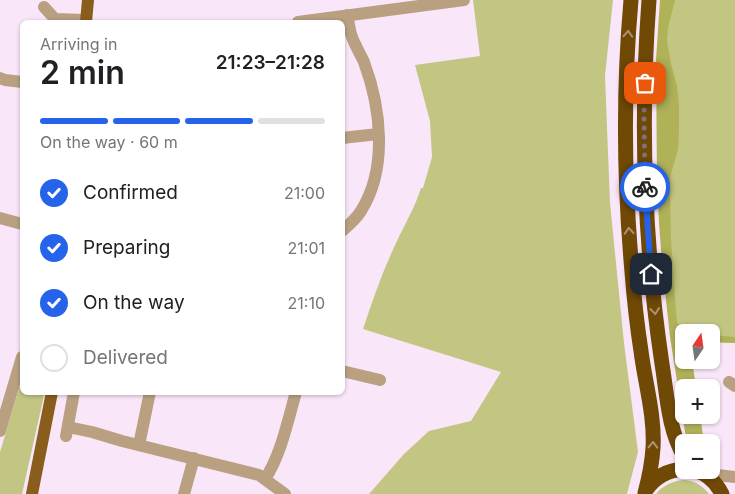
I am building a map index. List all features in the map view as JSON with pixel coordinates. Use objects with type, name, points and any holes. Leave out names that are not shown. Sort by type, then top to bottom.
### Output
[{"type":"highway","points":[[631,0],[626,114],[627,204],[640,350],[653,435],[652,458],[645,493]]},
{"type":"highway","points":[[649,0],[644,116],[648,234],[656,320],[668,407],[675,435]]},
{"type":"highway","points":[[645,493],[656,478],[675,470]]},
{"type":"highway","points":[[708,479],[717,485],[722,494]]},
{"type":"main road","points":[[86,20],[88,0]]},
{"type":"main road","points":[[32,494],[51,395]]},
{"type":"street","points":[[312,20],[431,2],[464,0]]},
{"type":"street","points":[[44,7],[54,20]]},
{"type":"street","points":[[345,228],[361,212],[370,193],[377,170],[379,151],[373,95],[364,63],[351,34],[348,15]]},
{"type":"street","points":[[0,78],[20,82]]},
{"type":"street","points":[[345,138],[378,134]]},
{"type":"street","points":[[0,218],[20,223]]},
{"type":"street","points":[[0,431],[3,408],[20,362]]},
{"type":"street","points":[[345,372],[380,380]]},
{"type":"street","points":[[73,395],[67,431],[92,432],[259,475],[284,494]]},
{"type":"street","points":[[139,445],[149,395]]},
{"type":"street","points":[[265,479],[279,449],[295,395]]},
{"type":"street","points":[[184,494],[194,458]]},
{"type":"street","points":[[720,476],[735,477]]},
{"type":"green space","points":[[473,0],[613,0],[605,76],[610,203],[624,343],[638,452],[627,494],[369,494],[404,454],[429,431],[471,421],[501,372],[363,329],[387,263],[421,188],[423,188],[432,157],[430,121],[415,65],[480,56]]},
{"type":"green space","points":[[663,0],[735,0],[735,343],[720,342],[720,324],[677,324],[670,309]]},
{"type":"green space","points":[[20,386],[20,395],[44,395],[22,494],[0,494],[0,452]]},
{"type":"green space","points":[[684,480],[698,484],[709,494],[656,494],[668,484]]},
{"type":"shaded area","points":[[660,0],[675,0],[667,40],[679,104],[678,150],[670,177],[671,240],[678,324],[675,324],[675,369],[670,337],[659,223],[656,60]]},
{"type":"shaded area","points":[[720,336],[735,337],[735,343],[720,342]]},
{"type":"shaded area","points":[[675,369],[693,369],[695,379],[677,379]]},
{"type":"shaded area","points":[[684,424],[701,424],[703,434],[686,434]]},
{"type":"way so far","points":[[645,83],[645,187]]},
{"type":"route","points":[[645,187],[651,274]]}]
